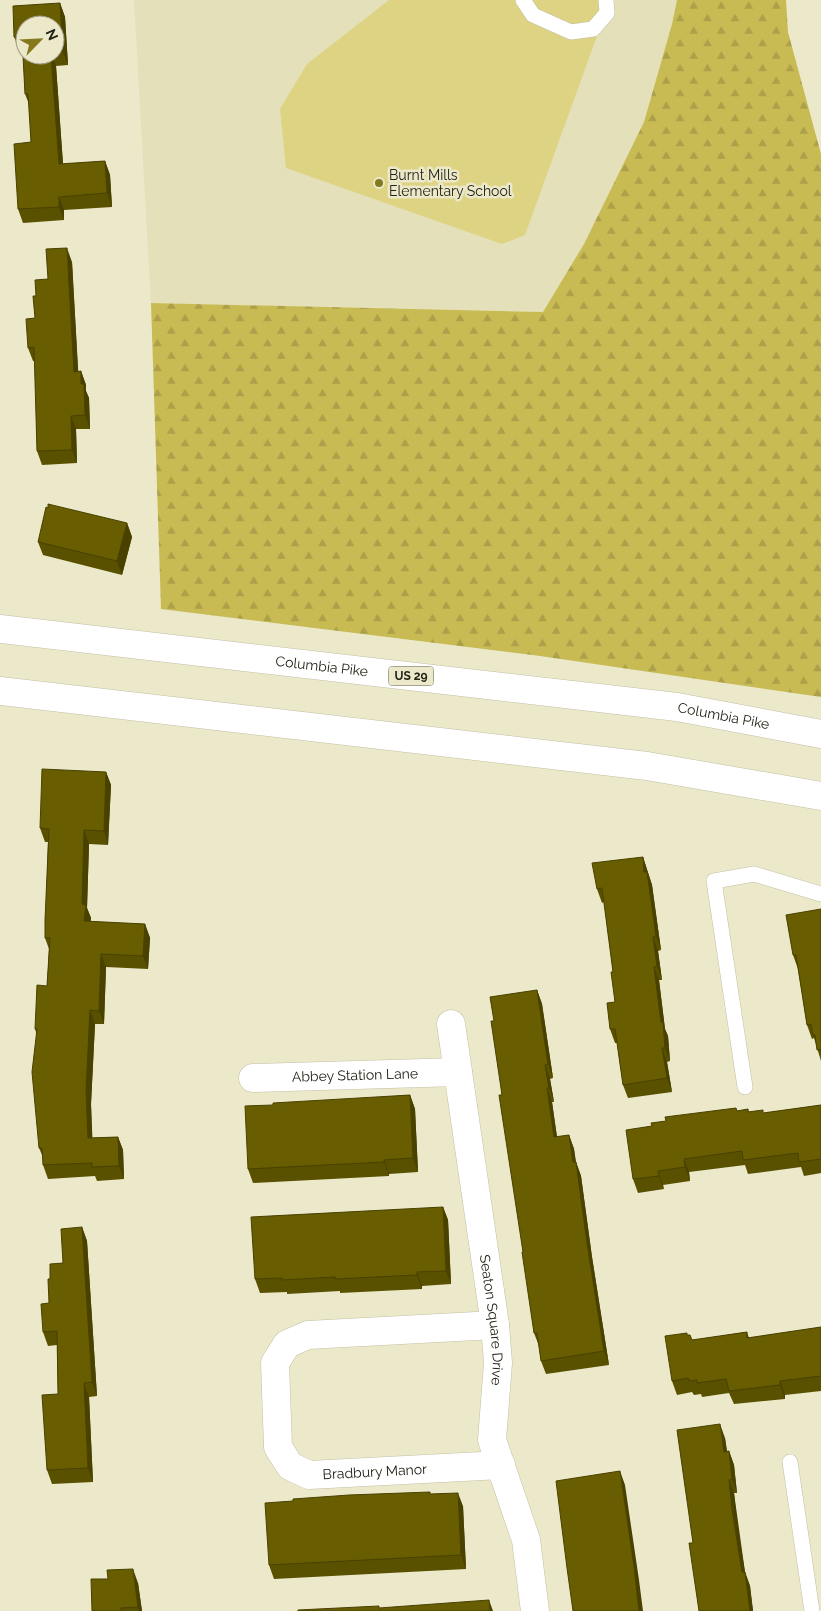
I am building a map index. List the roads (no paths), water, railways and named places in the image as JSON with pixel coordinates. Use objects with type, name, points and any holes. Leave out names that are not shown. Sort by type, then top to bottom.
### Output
[{"type":"main road","name":"Columbia Pike","points":[[0,629],[677,707],[821,734]]},
{"type":"main road","points":[[0,691],[648,766],[821,796]]},
{"type":"main road","name":"Seaton Square Drive","points":[[451,1024],[495,1325],[498,1363],[492,1440],[526,1540],[536,1611]]},
{"type":"main road","name":"Abbey Station Lane","points":[[253,1078],[458,1072]]},
{"type":"main road","name":"Bradbury Manor","points":[[495,1325],[308,1335],[287,1344],[275,1363],[278,1447],[290,1466],[309,1475],[500,1465]]},
{"type":"lane","points":[[522,0],[533,15],[570,32],[593,29],[607,13],[606,0]]},
{"type":"lane","points":[[745,1087],[714,881],[754,874],[821,894]]},
{"type":"lane","points":[[790,1462],[812,1611]]},
{"type":"place","name":"Burnt Mills Elementary School","points":[[379,183]]}]
